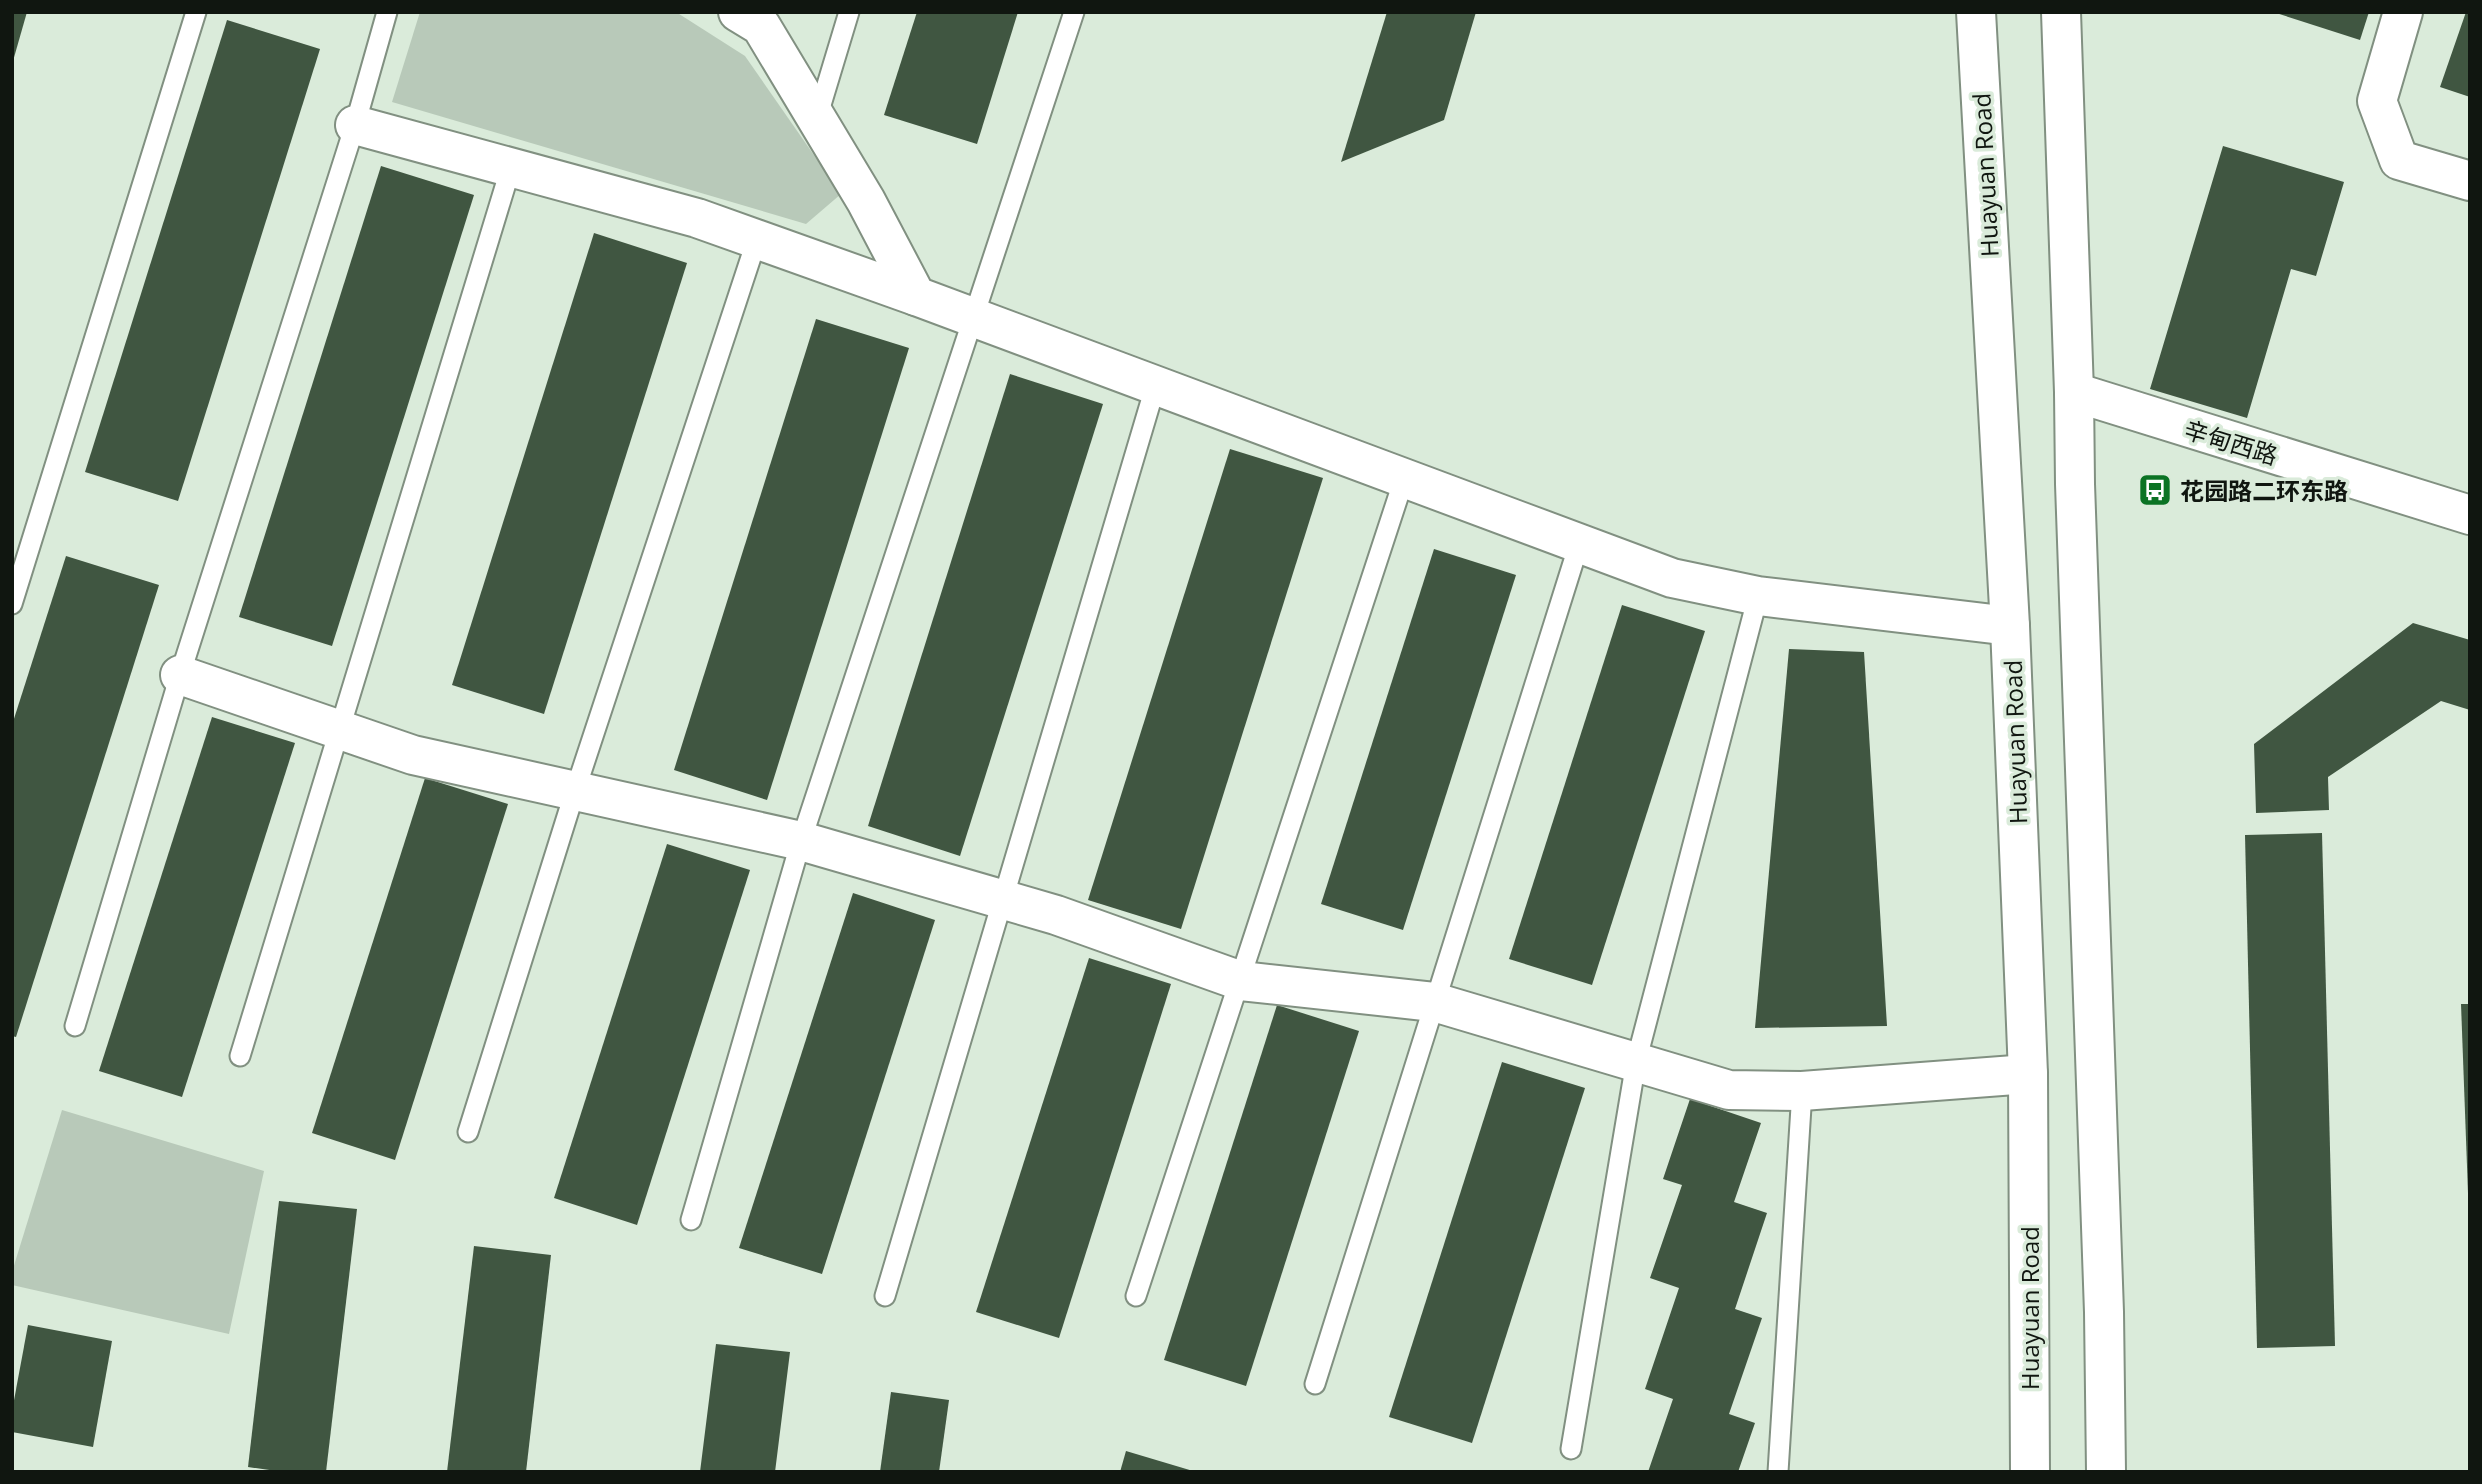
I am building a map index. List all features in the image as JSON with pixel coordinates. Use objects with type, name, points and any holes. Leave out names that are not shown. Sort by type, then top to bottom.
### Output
[{"type":"street","points":[[738,12],[761,26],[866,201],[916,296]]},
{"type":"street","name":"Huayuan Road","points":[[1976,12],[2010,626],[2028,1074],[2030,1472]]},
{"type":"street","points":[[2061,12],[2104,1312],[2106,1472]]},
{"type":"street","points":[[2403,12],[2377,101],[2399,160],[2470,181]]},
{"type":"street","points":[[355,125],[697,218],[1156,384],[1672,578],[1758,596],[2010,626]]},
{"type":"street","name":"辛甸西路","points":[[2074,392],[2470,515]]},
{"type":"street","points":[[180,675],[412,755],[801,841],[1056,915],[1241,981],[1434,1002],[1729,1090],[1802,1091],[2028,1074]]},
{"type":"lane","points":[[12,604],[195,12]]},
{"type":"lane","points":[[75,1026],[180,675],[355,125],[387,12]]},
{"type":"lane","points":[[816,120],[849,12]]},
{"type":"lane","points":[[691,1220],[801,841],[1074,12]]},
{"type":"lane","points":[[240,1056],[511,167]]},
{"type":"lane","points":[[468,1132],[575,791],[757,239]]},
{"type":"lane","points":[[885,1296],[1156,384]]},
{"type":"lane","points":[[1136,1296],[1404,479]]},
{"type":"lane","points":[[1315,1384],[1579,544]]},
{"type":"lane","points":[[1572,1449],[1636,1062],[1758,596]]},
{"type":"lane","points":[[1778,1472],[1802,1091]]},
{"type":"green space","points":[[420,12],[676,12],[745,56],[841,194],[806,224],[392,102]]},
{"type":"green space","points":[[62,1110],[264,1171],[229,1334],[12,1285],[12,1272]]},
{"type":"building","points":[[12,12],[27,12],[13,61],[12,60]]},
{"type":"building","points":[[917,12],[1018,12],[977,144],[884,115]]},
{"type":"building","points":[[1387,12],[1476,12],[1444,120],[1341,162]]},
{"type":"building","points":[[2273,12],[2369,12],[2360,40]]},
{"type":"building","points":[[2466,12],[2470,12],[2470,97],[2440,87]]},
{"type":"building","points":[[227,20],[320,49],[178,501],[85,472]]},
{"type":"building","points":[[2223,146],[2344,182],[2316,276],[2291,269],[2247,418],[2150,389]]},
{"type":"building","points":[[381,166],[474,195],[332,646],[239,617]]},
{"type":"building","points":[[594,233],[687,263],[544,714],[452,685]]},
{"type":"building","points":[[816,319],[909,348],[767,800],[674,770]]},
{"type":"building","points":[[1010,374],[1103,404],[960,856],[868,826]]},
{"type":"building","points":[[1230,449],[1323,478],[1181,929],[1088,900]]},
{"type":"building","points":[[1434,549],[1516,575],[1403,930],[1321,904]]},
{"type":"building","points":[[66,556],[159,585],[16,1037],[12,1036],[12,725]]},
{"type":"building","points":[[1622,605],[1705,631],[1592,985],[1509,959]]},
{"type":"building","points":[[2413,623],[2470,640],[2470,710],[2441,701],[2328,777],[2329,810],[2256,813],[2254,744]]},
{"type":"building","points":[[1789,649],[1864,652],[1887,1026],[1755,1028]]},
{"type":"building","points":[[212,717],[295,743],[182,1097],[99,1071]]},
{"type":"building","points":[[425,778],[508,804],[395,1160],[312,1133]]},
{"type":"building","points":[[2322,833],[2335,1346],[2257,1348],[2245,835]]},
{"type":"building","points":[[667,844],[750,870],[637,1225],[554,1198]]},
{"type":"building","points":[[853,893],[935,920],[822,1274],[739,1248]]},
{"type":"building","points":[[1089,958],[1171,984],[1059,1338],[976,1312]]},
{"type":"building","points":[[2461,1004],[2470,1004],[2470,1193],[2468,1193]]},
{"type":"building","points":[[1277,1005],[1359,1031],[1246,1386],[1164,1360]]},
{"type":"building","points":[[1502,1062],[1585,1088],[1472,1443],[1389,1417]]},
{"type":"building","points":[[1690,1099],[1761,1123],[1734,1202],[1767,1213],[1735,1309],[1762,1318],[1729,1414],[1755,1423],[1738,1472],[1648,1472],[1673,1399],[1645,1389],[1679,1288],[1650,1278],[1682,1185],[1663,1179]]},
{"type":"building","points":[[279,1201],[357,1209],[326,1472],[283,1472],[248,1467]]},
{"type":"building","points":[[474,1246],[551,1255],[526,1472],[447,1472]]},
{"type":"building","points":[[28,1325],[112,1341],[93,1447],[12,1432],[12,1411]]},
{"type":"building","points":[[716,1344],[790,1352],[775,1472],[700,1472]]},
{"type":"building","points":[[891,1392],[949,1400],[939,1472],[880,1472]]},
{"type":"building","points":[[1126,1451],[1193,1471],[1193,1472],[1120,1472]]},
{"type":"place","name":"花园路二环东路","points":[[2155,490]]}]
